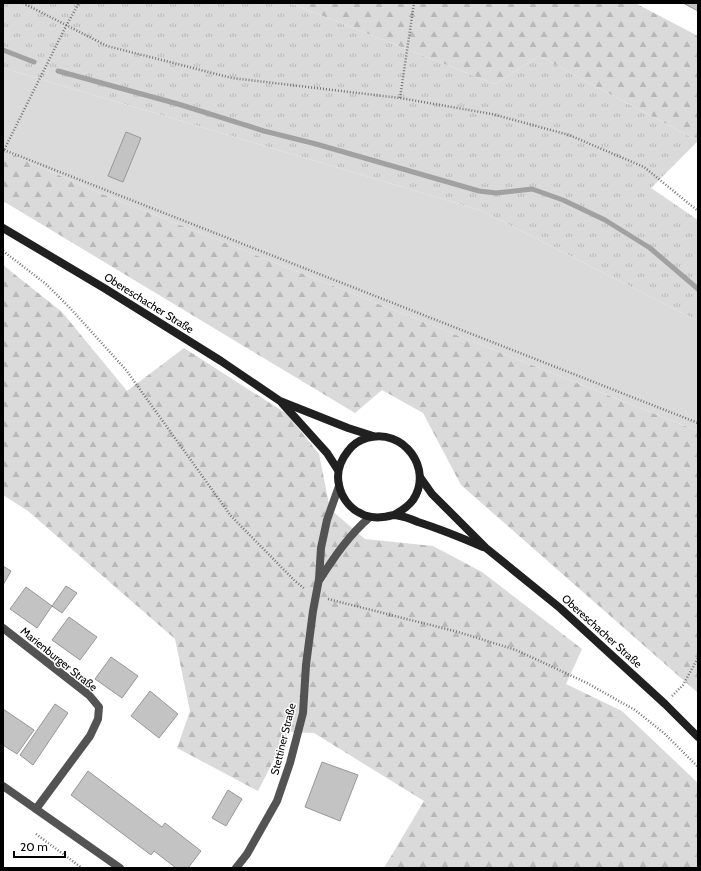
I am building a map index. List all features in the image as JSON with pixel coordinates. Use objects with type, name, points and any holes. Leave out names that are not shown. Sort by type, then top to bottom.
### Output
[{"type":"main road","name":"Obereschacher Straße","points":[[3,228],[117,296],[221,361],[280,401],[348,428],[373,436]]},
{"type":"main road","name":"Obereschacher Straße","points":[[280,401],[327,453],[338,470]]},
{"type":"main road","points":[[373,436],[393,438],[409,449],[415,458],[420,477],[418,489],[412,500],[404,509],[394,515],[382,518],[370,517],[359,513],[350,506],[343,497],[339,486],[338,470],[343,458],[350,448],[361,440],[373,436]]},
{"type":"main road","name":"Obereschacher Straße","points":[[420,477],[432,494],[486,548],[560,608],[660,699],[698,737]]},
{"type":"main road","name":"Obereschacher Straße","points":[[394,515],[439,528],[486,548]]},
{"type":"street","name":"Stettiner Straße","points":[[236,868],[247,854],[278,801],[290,763],[303,713],[306,665],[319,579],[321,548],[327,520],[339,486]]},
{"type":"street","name":"Stettiner Straße","points":[[319,579],[341,547],[357,528],[370,517]]},
{"type":"street","name":"Marienburger Straße","points":[[3,628],[89,695],[99,707],[98,719],[90,736],[36,809]]},
{"type":"street","points":[[3,786],[120,868]]},
{"type":"path","points":[[23,3],[107,46],[232,78],[400,98],[492,114],[569,135],[644,167],[698,211]]},
{"type":"path","points":[[79,3],[4,151],[698,423]]},
{"type":"path","points":[[400,98],[414,3]]},
{"type":"path","points":[[3,251],[46,284],[70,308],[126,370],[231,516],[295,582],[306,590]]},
{"type":"path","points":[[326,599],[458,632],[516,650],[587,683],[635,710],[666,734],[698,767]]},
{"type":"path","points":[[683,685],[698,658]]},
{"type":"path","points":[[36,834],[82,868]]},
{"type":"green space","points":[[3,3],[290,3],[495,84],[539,56],[698,141],[651,188],[698,220],[698,321],[480,210],[3,68]]},
{"type":"green space","points":[[290,3],[635,3],[698,36],[698,141],[539,56],[495,84]]},
{"type":"green space","points":[[3,68],[480,210],[698,321],[698,431],[90,189],[3,150]]},
{"type":"green space","points":[[3,150],[90,189],[698,431],[698,693],[461,485],[423,413],[382,390],[355,413],[3,201]]},
{"type":"green space","points":[[3,265],[62,312],[127,391],[184,348],[287,414],[319,454],[330,509],[365,539],[433,546],[482,572],[582,649],[566,684],[622,711],[698,783],[698,868],[384,868],[424,801],[314,733],[288,732],[258,791],[177,748],[190,711],[175,639],[28,511],[3,495]]},
{"type":"building","points":[[683,3],[698,3],[698,11]]},
{"type":"building","points":[[126,132],[141,138],[123,182],[108,176]]},
{"type":"building","points":[[3,566],[11,571],[3,585]]},
{"type":"building","points":[[66,586],[77,593],[62,613],[52,606]]},
{"type":"building","points":[[26,587],[52,606],[37,628],[10,609]]},
{"type":"building","points":[[69,617],[97,637],[80,660],[52,640]]},
{"type":"building","points":[[111,657],[138,676],[122,698],[95,679]]},
{"type":"building","points":[[150,691],[178,714],[159,738],[131,716]]},
{"type":"building","points":[[55,704],[68,713],[33,765],[20,755]]},
{"type":"building","points":[[3,709],[34,730],[17,754],[3,745]]},
{"type":"building","points":[[322,762],[358,775],[340,821],[305,807]]},
{"type":"building","points":[[88,771],[162,827],[165,823],[201,851],[188,868],[176,868],[154,851],[151,855],[71,795]]},
{"type":"building","points":[[228,790],[242,799],[226,826],[212,818]]},
{"type":"waterway","points":[[3,50],[34,62]]},
{"type":"waterway","points":[[58,71],[178,104],[264,131],[316,144],[479,191],[496,193],[532,189],[563,200],[605,220],[650,248],[698,289]]}]
